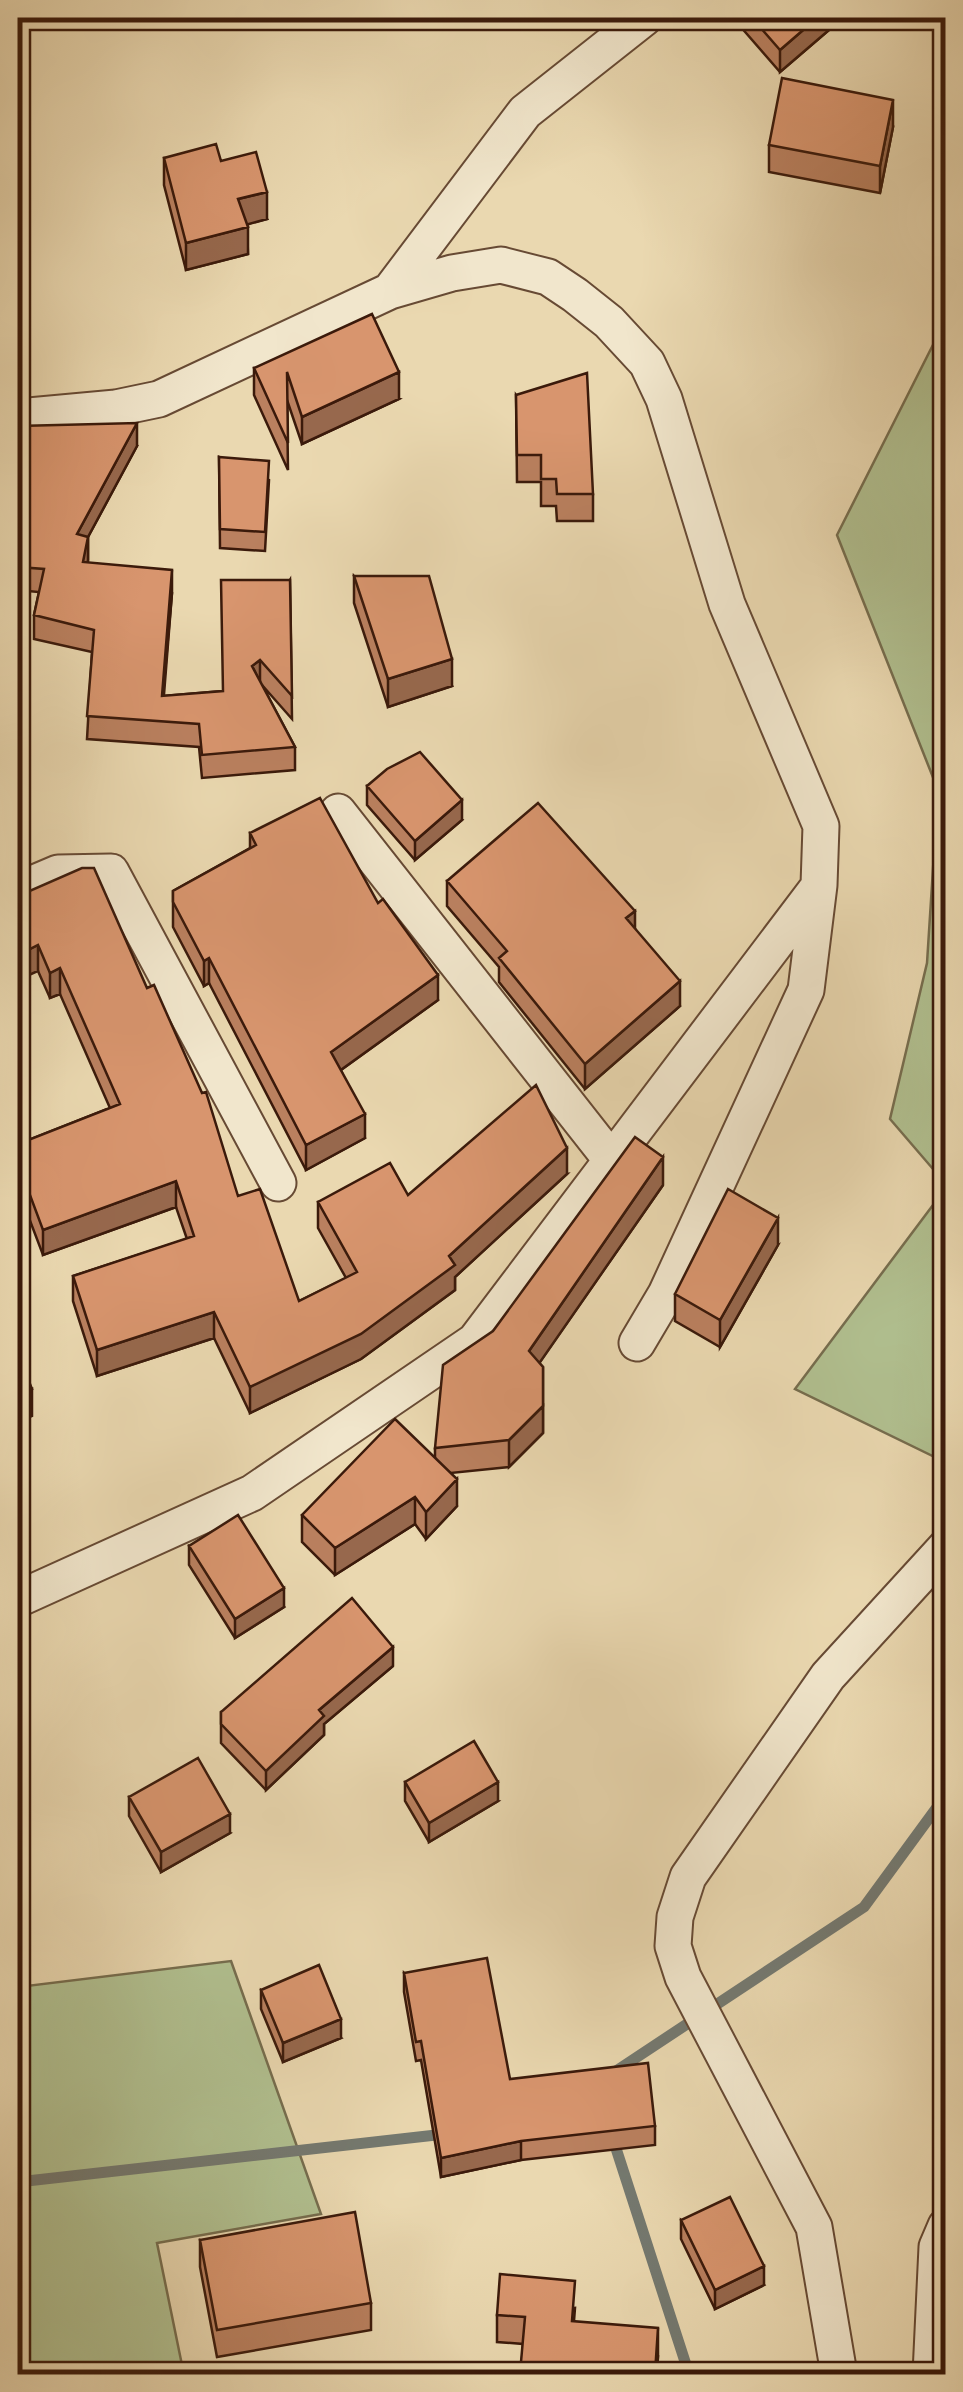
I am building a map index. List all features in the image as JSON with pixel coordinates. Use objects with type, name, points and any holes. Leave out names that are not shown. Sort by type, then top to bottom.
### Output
[{"type":"street","points":[[390,291],[524,112],[644,18]]},
{"type":"street","points":[[18,417],[159,399],[390,291],[501,265],[548,277],[609,322],[647,363],[664,399],[727,604],[821,826],[820,885],[806,990],[666,1294],[638,1342]]},
{"type":"street","points":[[338,812],[613,1162]]},
{"type":"street","points":[[18,890],[58,873],[111,872],[278,1182]]},
{"type":"street","points":[[18,1600],[252,1493],[475,1341],[820,885]]},
{"type":"street","points":[[840,2374],[814,2227],[682,1977],[673,1946],[675,1917],[688,1878],[828,1676],[946,1547]]},
{"type":"street","points":[[931,2374],[935,2265],[946,2226]]},
{"type":"green space","points":[[945,321],[945,1183],[890,1119],[927,963],[938,790],[837,535]]},
{"type":"green space","points":[[945,1189],[945,1462],[795,1389]]},
{"type":"green space","points":[[231,1961],[321,2214],[157,2243],[182,2365],[18,2374],[18,1987]]},
{"type":"building","points":[[752,18],[817,18],[780,50]]},
{"type":"building","points":[[782,78],[893,100],[880,166],[769,145]]},
{"type":"building","points":[[216,144],[221,161],[256,152],[267,192],[238,199],[248,227],[186,243],[164,158]]},
{"type":"building","points":[[372,314],[399,372],[302,417],[287,372],[288,443],[254,368]]},
{"type":"building","points":[[587,373],[593,494],[557,494],[556,479],[541,479],[541,455],[517,455],[516,395]]},
{"type":"building","points":[[137,423],[77,534],[88,537],[83,562],[172,570],[162,696],[223,691],[221,580],[290,580],[292,696],[260,660],[252,666],[295,747],[202,755],[199,724],[87,716],[94,630],[34,615],[44,569],[18,567],[18,426]]},
{"type":"building","points":[[219,457],[269,461],[265,532],[220,529]]},
{"type":"building","points":[[354,576],[429,576],[452,659],[388,679]]},
{"type":"building","points":[[420,752],[462,800],[415,841],[367,786],[387,769]]},
{"type":"building","points":[[320,798],[378,903],[383,899],[438,975],[331,1052],[365,1114],[306,1145],[209,958],[204,961],[173,902],[173,891],[256,845],[250,833]]},
{"type":"building","points":[[538,803],[635,911],[626,918],[680,981],[585,1064],[499,958],[507,951],[447,881]]},
{"type":"building","points":[[82,868],[94,868],[147,988],[154,985],[202,1093],[206,1092],[238,1196],[260,1189],[299,1301],[357,1272],[318,1202],[390,1163],[408,1195],[536,1085],[567,1148],[449,1256],[455,1265],[361,1334],[250,1387],[214,1312],[97,1350],[73,1276],[194,1236],[176,1181],[43,1230],[18,1163],[18,1144],[120,1104],[60,968],[50,973],[38,945],[18,955],[18,896]]},
{"type":"building","points":[[635,1137],[663,1157],[529,1351],[543,1367],[543,1406],[509,1440],[435,1448],[443,1365],[493,1331]]},
{"type":"building","points":[[728,1189],[778,1218],[720,1320],[675,1294]]},
{"type":"building","points":[[18,1353],[32,1389],[18,1395]]},
{"type":"building","points":[[395,1419],[457,1479],[426,1512],[415,1497],[335,1548],[302,1515]]},
{"type":"building","points":[[238,1515],[284,1588],[235,1619],[189,1546]]},
{"type":"building","points":[[352,1598],[393,1647],[319,1710],[324,1716],[266,1771],[221,1724],[221,1712]]},
{"type":"building","points":[[474,1741],[498,1782],[429,1823],[405,1782]]},
{"type":"building","points":[[198,1758],[230,1814],[161,1852],[129,1797]]},
{"type":"building","points":[[487,1958],[510,2079],[648,2063],[655,2126],[521,2141],[441,2158],[421,2041],[416,2042],[404,1973]]},
{"type":"building","points":[[319,1965],[341,2019],[283,2043],[261,1990]]},
{"type":"building","points":[[730,2197],[764,2266],[715,2290],[681,2220]]},
{"type":"building","points":[[355,2212],[371,2303],[217,2330],[200,2240]]},
{"type":"building","points":[[500,2274],[575,2281],[572,2321],[658,2328],[655,2373],[579,2374],[580,2366],[521,2362],[525,2317],[497,2315]]},
{"type":"waterway","points":[[613,2073],[864,1907],[946,1795]]},
{"type":"waterway","points":[[18,2182],[445,2134]]},
{"type":"waterway","points":[[612,2136],[689,2374]]}]
